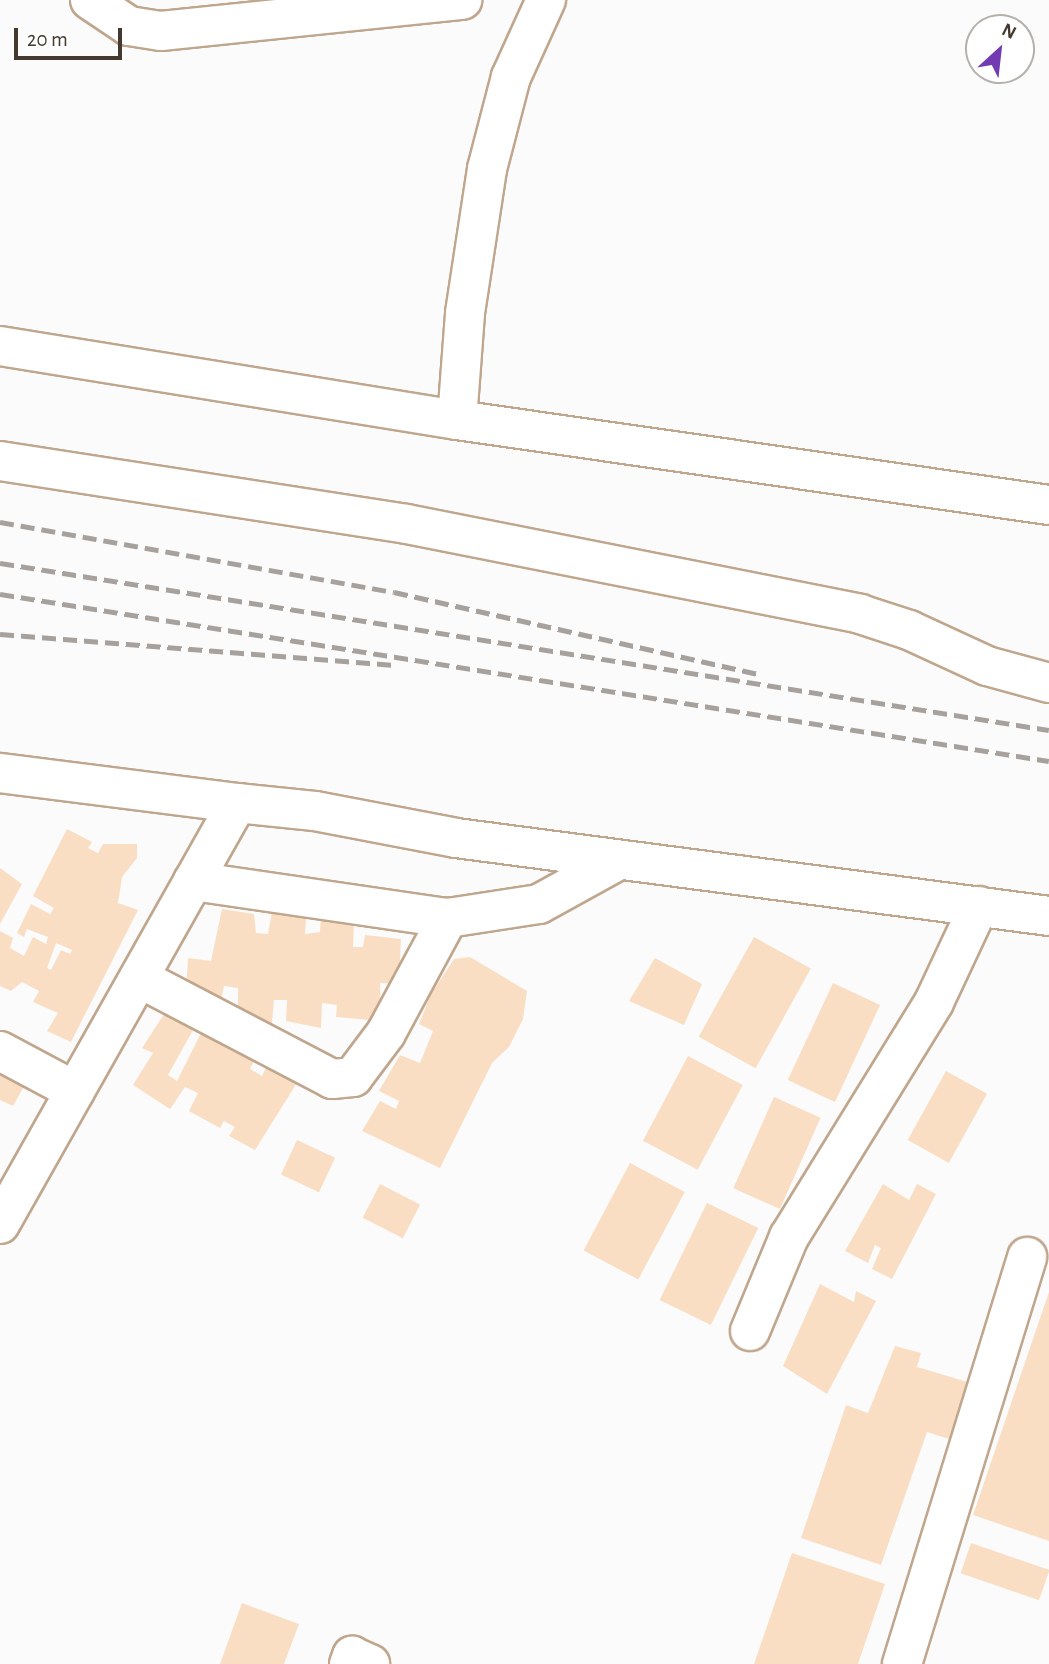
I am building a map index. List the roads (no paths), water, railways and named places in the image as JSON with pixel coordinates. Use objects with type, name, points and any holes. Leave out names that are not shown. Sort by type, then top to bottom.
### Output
[{"type":"street","points":[[90,0],[129,26],[161,31],[462,0]]},
{"type":"street","points":[[457,420],[465,313],[487,169],[511,77],[546,0]]},
{"type":"street","points":[[0,346],[457,420],[1049,505]]},
{"type":"street","points":[[0,461],[407,524],[860,614],[909,630],[987,666],[1049,683]]},
{"type":"street","points":[[0,773],[315,811],[456,838],[1049,916]]},
{"type":"street","points":[[0,1224],[237,803]]},
{"type":"street","points":[[193,881],[448,918],[539,904],[619,860]]},
{"type":"street","points":[[750,1331],[789,1237],[934,1002],[979,906]]},
{"type":"street","points":[[138,978],[332,1080],[353,1077],[386,1033],[448,918]]},
{"type":"street","points":[[0,1051],[75,1091]]},
{"type":"street","points":[[902,1664],[1027,1257]]},
{"type":"street","points":[[349,1664],[352,1656],[370,1664]]},
{"type":"railway","points":[[0,522],[394,592],[757,674]]},
{"type":"railway","points":[[0,563],[1049,730]]},
{"type":"railway","points":[[0,594],[1049,761]]},
{"type":"railway","points":[[0,634],[398,665]]}]
